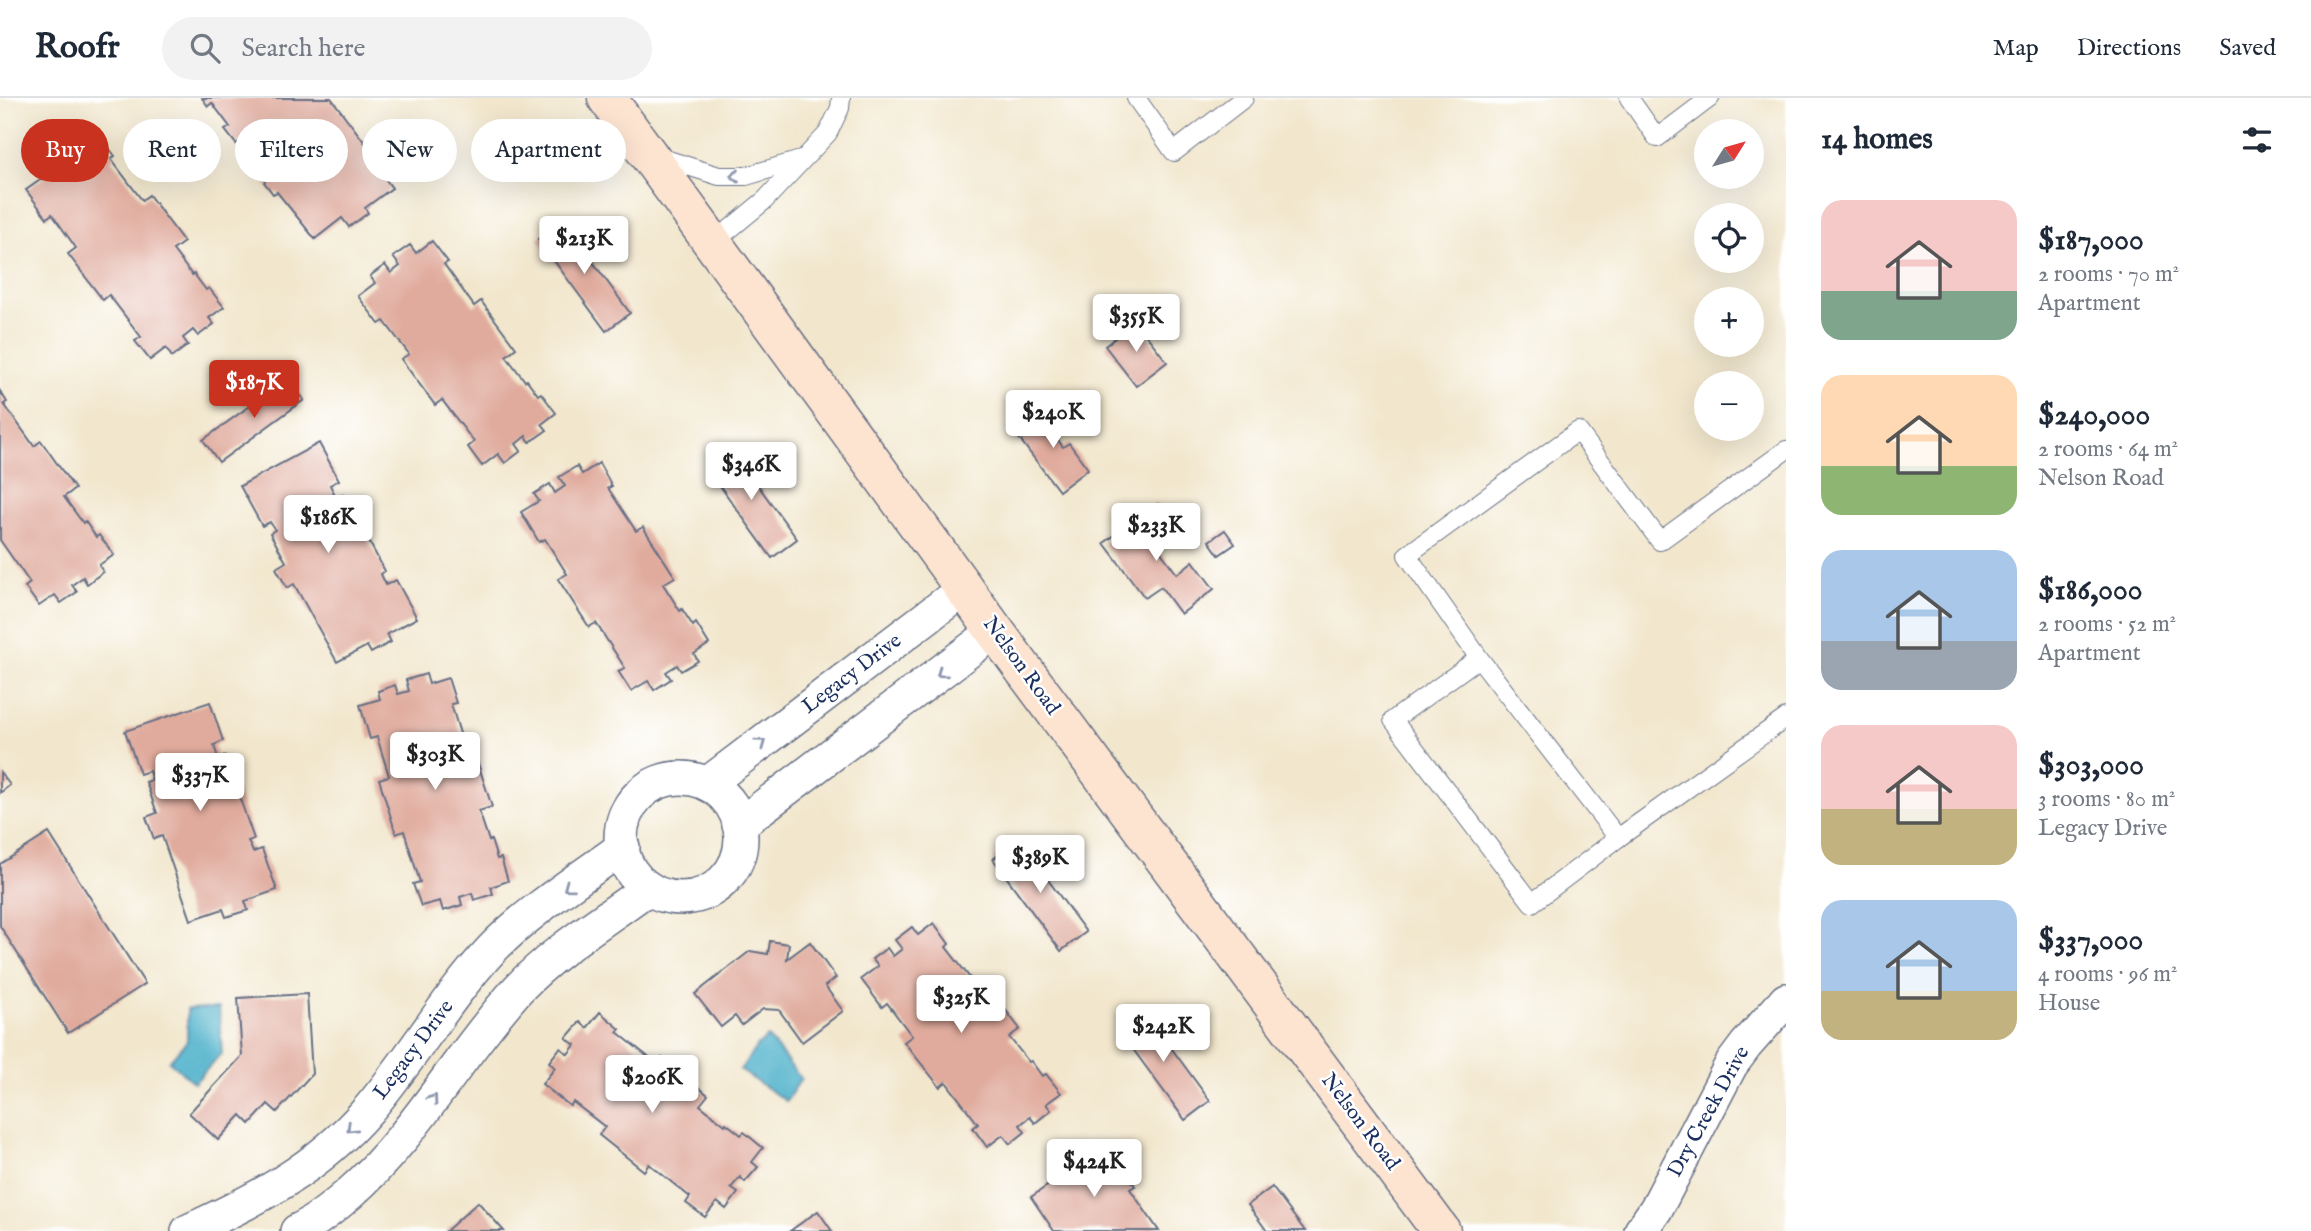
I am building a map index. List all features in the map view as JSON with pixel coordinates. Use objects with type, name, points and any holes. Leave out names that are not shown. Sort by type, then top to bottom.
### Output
[{"type":"main road","name":"Nelson Road","points":[[607,98],[964,589],[1441,1231]]},
{"type":"street","name":"Legacy Drive","points":[[707,784],[964,589]]},
{"type":"street","points":[[739,825],[995,631]]},
{"type":"street","points":[[686,778],[716,789],[731,805],[739,825],[741,846],[729,874],[714,888],[696,896],[676,898],[648,888],[629,866],[622,847],[626,817],[637,798],[664,781],[686,778]]},
{"type":"street","name":"Legacy Drive","points":[[188,1231],[278,1187],[310,1165],[337,1141],[381,1094],[491,950],[548,902],[622,847]]},
{"type":"street","points":[[297,1231],[335,1206],[392,1152],[527,980],[648,888]]},
{"type":"street","name":"Dry Creek Drive","points":[[1641,1231],[1656,1209],[1731,1065],[1786,1000]]},
{"type":"lane","points":[[713,243],[765,200],[828,133],[840,108],[841,98]]},
{"type":"lane","points":[[1136,98],[1174,152],[1244,98]]},
{"type":"lane","points":[[1629,98],[1657,138],[1710,98]]},
{"type":"lane","points":[[647,153],[719,176],[746,176],[801,160]]},
{"type":"lane","points":[[1618,838],[1479,658],[1407,555],[1578,431],[1660,541],[1786,451]]},
{"type":"lane","points":[[1479,658],[1393,720],[1532,903],[1786,718]]},
{"type":"water","points":[[219,1008],[222,1053],[194,1083],[169,1061],[187,1041],[187,1009]]},
{"type":"water","points":[[768,1037],[801,1079],[786,1101],[740,1070],[757,1046]]},
{"type":"building","points":[[202,98],[331,98],[347,119],[235,119],[235,143],[225,130],[230,127],[212,103],[208,106]]},
{"type":"building","points":[[348,121],[362,139],[362,182],[388,182],[392,188],[365,208],[368,213],[349,227],[342,218],[315,239],[277,192],[273,194],[264,182],[348,182]]},
{"type":"building","points":[[109,148],[115,156],[111,159],[123,175],[123,182],[128,182],[142,200],[149,195],[184,242],[173,250],[192,275],[194,274],[206,290],[209,288],[224,307],[209,318],[214,324],[198,336],[193,330],[183,338],[188,345],[172,357],[166,348],[150,360],[135,341],[141,337],[109,295],[103,300],[68,254],[76,248],[52,214],[47,218],[26,190],[37,182],[109,182]]},
{"type":"building","points":[[563,221],[630,313],[606,331],[538,239]]},
{"type":"building","points":[[432,241],[448,262],[444,264],[474,306],[481,301],[516,348],[506,356],[525,381],[527,380],[538,395],[541,393],[556,413],[542,424],[547,430],[530,442],[526,436],[516,444],[521,451],[505,463],[498,454],[482,466],[468,447],[474,442],[442,400],[435,405],[401,359],[409,354],[384,321],[379,324],[358,296],[375,283],[370,276],[385,265],[391,273],[400,266],[393,257],[410,245],[416,253]]},
{"type":"building","points":[[1136,322],[1167,362],[1136,386],[1105,346]]},
{"type":"building","points":[[288,378],[304,400],[219,462],[203,440]]},
{"type":"building","points":[[0,391],[7,402],[4,404],[34,446],[41,441],[75,489],[64,497],[83,523],[85,521],[96,537],[99,535],[114,555],[99,565],[103,572],[87,584],[83,577],[72,585],[77,592],[61,603],[55,595],[39,606],[25,587],[30,583],[0,540]]},
{"type":"building","points":[[1060,406],[1071,420],[1053,433],[1063,447],[1069,443],[1088,469],[1059,491],[1018,437]]},
{"type":"building","points":[[319,443],[339,480],[330,485],[336,497],[343,494],[385,571],[381,574],[386,585],[396,580],[417,618],[387,634],[391,642],[371,653],[367,646],[337,662],[294,584],[287,588],[276,568],[286,562],[270,533],[275,530],[270,522],[262,526],[240,486]]},
{"type":"building","points":[[730,447],[797,539],[772,558],[705,465]]},
{"type":"building","points":[[599,463],[612,486],[608,488],[636,531],[643,527],[675,577],[663,584],[680,611],[682,609],[693,626],[696,623],[709,644],[694,654],[698,661],[681,671],[677,665],[666,672],[671,679],[654,690],[648,681],[631,691],[618,671],[625,668],[596,623],[589,627],[558,579],[567,574],[545,539],[539,542],[521,512],[539,501],[534,494],[550,484],[555,493],[565,486],[559,477],[577,466],[582,474]]},
{"type":"building","points":[[1157,504],[1169,521],[1149,536],[1177,574],[1193,561],[1214,589],[1181,614],[1161,587],[1145,598],[1104,543]]},
{"type":"building","points":[[1225,530],[1235,544],[1219,555],[1209,541]]},
{"type":"building","points":[[426,674],[429,684],[448,678],[456,703],[451,704],[466,753],[474,751],[492,807],[479,811],[497,859],[501,858],[508,881],[491,887],[493,894],[474,900],[472,893],[460,897],[462,905],[443,911],[440,901],[421,906],[413,884],[420,882],[404,831],[396,834],[379,779],[389,776],[377,737],[370,739],[360,705],[380,699],[378,691],[395,685],[398,694],[409,691],[406,680]]},
{"type":"building","points":[[210,702],[223,741],[214,745],[218,758],[225,756],[254,839],[248,841],[253,852],[262,849],[277,890],[245,901],[248,910],[226,917],[223,909],[191,920],[162,836],[154,839],[146,817],[157,813],[146,782],[152,780],[149,771],[140,774],[125,731]]},
{"type":"building","points":[[0,772],[10,785],[0,793]]},
{"type":"building","points":[[49,833],[145,984],[68,1033],[0,926],[0,864]]},
{"type":"building","points":[[1019,840],[1086,932],[1061,951],[993,859]]},
{"type":"building","points":[[934,923],[949,944],[946,947],[977,987],[984,982],[1020,1029],[1009,1037],[1042,1076],[1046,1074],[1061,1093],[1046,1104],[1051,1110],[1035,1123],[1030,1117],[1020,1125],[1025,1132],[1010,1144],[1003,1135],[987,1147],[973,1128],[978,1124],[946,1082],[940,1087],[904,1042],[912,1036],[887,1003],[882,1007],[861,979],[878,966],[872,959],[887,948],[893,956],[902,949],[895,940],[912,927],[918,935]]},
{"type":"building","points":[[770,941],[789,944],[787,959],[810,942],[836,978],[825,986],[843,1011],[802,1042],[779,1010],[763,1009],[742,1025],[735,1016],[721,1027],[695,994],[750,951],[768,954]]},
{"type":"building","points":[[307,994],[312,1074],[277,1112],[268,1104],[250,1124],[241,1115],[218,1140],[189,1113],[242,1056],[238,998]]},
{"type":"building","points":[[1142,1008],[1210,1101],[1185,1120],[1116,1026]]},
{"type":"building","points":[[600,1012],[620,1029],[617,1032],[657,1064],[662,1058],[708,1095],[700,1105],[741,1135],[744,1132],[763,1148],[752,1162],[758,1167],[745,1182],[740,1177],[731,1188],[738,1193],[726,1209],[717,1202],[705,1217],[686,1203],[690,1197],[649,1164],[644,1171],[599,1135],[605,1127],[573,1102],[570,1106],[542,1084],[555,1068],[549,1062],[560,1048],[568,1054],[575,1045],[566,1038],[580,1022],[587,1028]]},
{"type":"building","points":[[1108,1145],[1135,1186],[1130,1189],[1159,1231],[1054,1231],[1031,1197]]},
{"type":"building","points":[[1272,1187],[1305,1231],[1267,1231],[1248,1205]]},
{"type":"building","points":[[478,1202],[504,1231],[446,1231]]},
{"type":"building","points":[[818,1211],[832,1231],[790,1231]]}]
